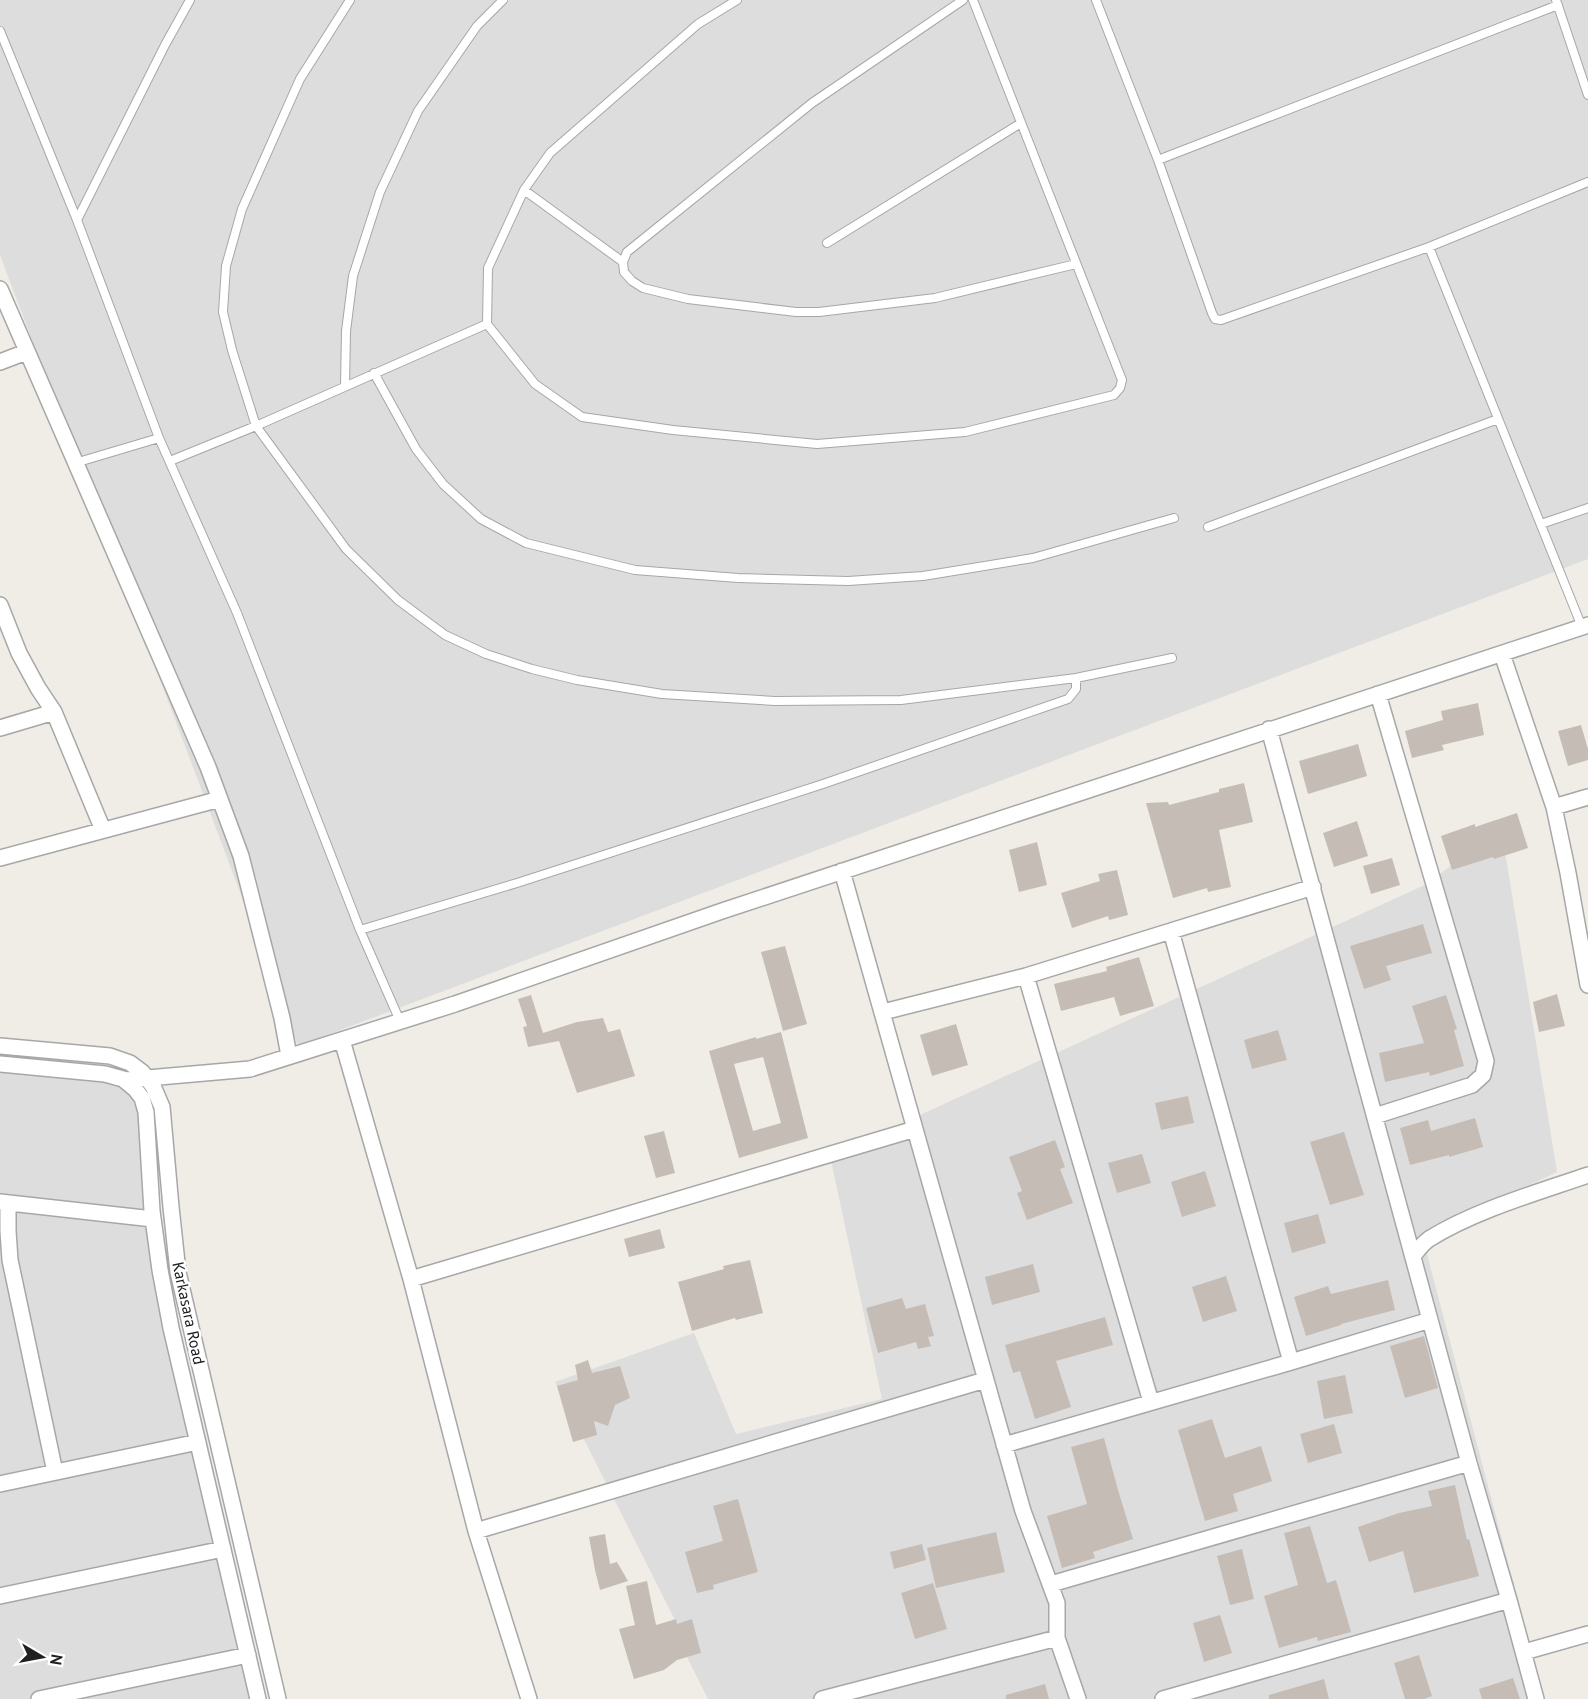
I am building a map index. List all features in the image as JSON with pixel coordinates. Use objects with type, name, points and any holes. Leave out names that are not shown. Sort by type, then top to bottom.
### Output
[{"type":"street","points":[[0,289],[220,799],[241,856],[282,1018],[289,1056]]},
{"type":"street","points":[[0,362],[26,352]]},
{"type":"street","points":[[0,605],[19,653],[54,712],[103,830]]},
{"type":"street","points":[[0,1064],[105,1074],[125,1080],[250,1069],[455,1004],[842,871],[1585,626]]},
{"type":"street","points":[[1502,654],[1554,807],[1584,943],[1588,985]]},
{"type":"street","points":[[1375,1116],[1472,1085],[1483,1075],[1486,1061],[1378,694]]},
{"type":"street","points":[[0,728],[54,712]]},
{"type":"street","points":[[1269,729],[1536,1699]]},
{"type":"street","points":[[1554,807],[1588,797]]},
{"type":"street","points":[[0,858],[220,799]]},
{"type":"street","points":[[842,871],[1023,1511],[1057,1603],[1057,1638],[1078,1699]]},
{"type":"street","points":[[883,1012],[1026,976],[1312,887]]},
{"type":"street","points":[[1171,931],[1291,1362]]},
{"type":"street","points":[[1026,976],[1151,1402]]},
{"type":"street","points":[[342,1040],[411,1279],[476,1531],[529,1699]]},
{"type":"street","name":"Karkasara Road","points":[[0,1046],[110,1056],[130,1063],[142,1072],[153,1086],[162,1107],[178,1272],[278,1699]]},
{"type":"street","name":"Karkasara Road","points":[[125,1080],[142,1098],[146,1112],[153,1219],[160,1270],[258,1699]]},
{"type":"street","points":[[411,1279],[915,1129]]},
{"type":"street","points":[[1413,1256],[1428,1240],[1468,1220],[1509,1202],[1588,1175]]},
{"type":"street","points":[[55,1472],[10,1260],[4,1203],[153,1219]]},
{"type":"street","points":[[1004,1444],[1430,1320]]},
{"type":"street","points":[[476,1531],[985,1380]]},
{"type":"street","points":[[0,1484],[198,1442]]},
{"type":"street","points":[[1051,1584],[1469,1462]]},
{"type":"street","points":[[0,1596],[223,1549]]},
{"type":"street","points":[[1163,1699],[1509,1599]]},
{"type":"street","points":[[1524,1652],[1588,1634]]},
{"type":"street","points":[[822,1699],[1057,1638]]},
{"type":"street","points":[[39,1699],[101,1693],[248,1655]]},
{"type":"lane","points":[[77,220],[190,0]]},
{"type":"lane","points":[[350,0],[300,79],[242,209],[226,266],[224,312],[232,350],[256,426],[346,549],[398,600],[445,635],[486,654],[577,680],[662,694],[775,701],[901,700],[1076,678],[1172,658]]},
{"type":"lane","points":[[345,386],[345,331],[353,276],[380,192],[418,111],[477,26],[503,0]]},
{"type":"lane","points":[[737,0],[698,24],[550,153],[524,190],[488,268],[487,324],[535,384],[582,417],[673,430],[817,444],[965,432],[1114,395],[1120,388],[1122,380],[973,0]]},
{"type":"lane","points":[[963,0],[812,103],[627,252],[623,262],[624,272],[643,288],[688,299],[796,312],[819,312],[934,298],[1076,264]]},
{"type":"lane","points":[[1096,0],[1158,160],[1215,319],[1221,320],[1429,247],[1588,182]]},
{"type":"lane","points":[[1158,160],[1557,2],[1588,95]]},
{"type":"lane","points":[[0,31],[77,220],[159,438],[237,613],[360,930],[400,1021]]},
{"type":"lane","points":[[828,243],[1021,123]]},
{"type":"lane","points":[[524,190],[623,262]]},
{"type":"lane","points":[[1429,247],[1541,524],[1585,626]]},
{"type":"lane","points":[[170,461],[256,426],[487,324]]},
{"type":"lane","points":[[374,373],[416,449],[443,484],[481,519],[526,543],[635,570],[738,578],[848,581],[924,576],[1033,558],[1174,518]]},
{"type":"lane","points":[[1208,527],[1498,419]]},
{"type":"lane","points":[[75,463],[159,438]]},
{"type":"lane","points":[[1541,524],[1588,508]]},
{"type":"lane","points":[[360,930],[517,883],[812,788],[1068,699],[1076,689],[1076,678]]},
{"type":"shaded area","points":[[0,0],[1588,0],[1588,559],[298,1046],[0,255]]},
{"type":"shaded area","points":[[1501,827],[1557,1172],[1422,1235],[1544,1699],[708,1699],[687,1657],[677,1624],[555,1382],[694,1333],[736,1434],[882,1399],[830,1156],[1427,884]]},
{"type":"shaded area","points":[[0,1064],[150,1082],[153,1209],[267,1699],[0,1699]]},
{"type":"building","points":[[1478,703],[1484,735],[1442,745],[1444,750],[1412,758],[1405,731],[1443,720],[1441,711]]},
{"type":"building","points":[[1581,725],[1588,749],[1588,760],[1568,766],[1558,731]]},
{"type":"building","points":[[1358,744],[1367,776],[1308,794],[1299,761]]},
{"type":"building","points":[[1244,783],[1253,822],[1219,830],[1231,887],[1208,892],[1207,888],[1173,898],[1146,803],[1168,802],[1169,805]]},
{"type":"building","points":[[1517,813],[1528,848],[1452,870],[1441,836]]},
{"type":"building","points":[[1357,821],[1368,856],[1334,867],[1323,833]]},
{"type":"building","points":[[1037,842],[1047,885],[1019,892],[1009,850]]},
{"type":"building","points":[[1392,858],[1400,885],[1371,894],[1363,866]]},
{"type":"building","points":[[1117,870],[1128,915],[1109,920],[1108,916],[1072,928],[1061,893],[1100,881],[1098,874]]},
{"type":"building","points":[[1423,924],[1432,953],[1386,966],[1391,980],[1364,989],[1350,946]]},
{"type":"building","points":[[785,946],[807,1024],[783,1031],[761,952]]},
{"type":"building","points":[[1139,957],[1154,1006],[1120,1016],[1114,997],[1061,1011],[1054,984],[1107,971],[1106,967]]},
{"type":"building","points":[[1557,994],[1565,1026],[1539,1032],[1533,1002]]},
{"type":"building","points":[[531,995],[543,1033],[577,1022],[603,1018],[608,1032],[620,1029],[635,1076],[577,1093],[559,1041],[528,1047],[523,1027],[527,1026],[518,999]]},
{"type":"building","points":[[1446,995],[1457,1029],[1454,1030],[1464,1066],[1430,1076],[1429,1072],[1385,1082],[1379,1053],[1424,1043],[1412,1006]]},
{"type":"building","points":[[956,1024],[968,1065],[932,1076],[920,1035]]},
{"type":"building","points":[[1278,1030],[1287,1060],[1252,1069],[1244,1040]]},
{"type":"building","points":[[781,1032],[808,1138],[739,1158],[709,1051],[756,1037],[756,1039]],"holes":[[[763,1057],[781,1123],[753,1131],[734,1064]]]},
{"type":"building","points":[[1188,1096],[1194,1123],[1161,1130],[1155,1103]]},
{"type":"building","points":[[1475,1118],[1483,1147],[1410,1165],[1400,1128],[1428,1120],[1431,1131]]},
{"type":"building","points":[[664,1131],[675,1173],[656,1178],[644,1136]]},
{"type":"building","points":[[1344,1132],[1364,1195],[1330,1205],[1310,1142]]},
{"type":"building","points":[[1055,1140],[1065,1167],[1060,1169],[1073,1203],[1027,1220],[1017,1193],[1022,1191],[1009,1157]]},
{"type":"building","points":[[1142,1154],[1151,1183],[1117,1193],[1108,1163]]},
{"type":"building","points":[[1205,1171],[1216,1206],[1182,1217],[1171,1182]]},
{"type":"building","points":[[1318,1214],[1326,1243],[1292,1253],[1284,1223]]},
{"type":"building","points":[[660,1229],[665,1248],[629,1257],[624,1239]]},
{"type":"building","points":[[750,1260],[763,1313],[736,1320],[735,1318],[692,1331],[678,1282],[724,1269],[723,1266]]},
{"type":"building","points":[[1033,1264],[1040,1292],[992,1305],[985,1277]]},
{"type":"building","points":[[1226,1276],[1237,1311],[1203,1322],[1192,1287]]},
{"type":"building","points":[[1388,1280],[1395,1310],[1306,1336],[1294,1297],[1328,1286],[1331,1294]]},
{"type":"building","points":[[902,1298],[906,1309],[925,1304],[934,1336],[928,1337],[931,1346],[918,1349],[916,1342],[878,1353],[866,1308]]},
{"type":"building","points":[[1105,1317],[1113,1345],[1056,1361],[1071,1407],[1035,1419],[1020,1371],[1013,1373],[1005,1345]]},
{"type":"building","points":[[1424,1336],[1438,1388],[1405,1398],[1390,1346]]},
{"type":"building","points":[[588,1360],[592,1373],[620,1366],[630,1398],[615,1405],[608,1426],[594,1421],[597,1435],[573,1442],[557,1386],[578,1380],[575,1365]]},
{"type":"building","points":[[1345,1375],[1353,1413],[1324,1419],[1317,1381]]},
{"type":"building","points":[[1212,1419],[1225,1458],[1261,1446],[1272,1481],[1233,1494],[1238,1511],[1205,1521],[1178,1430]]},
{"type":"building","points":[[1334,1424],[1342,1453],[1308,1463],[1300,1434]]},
{"type":"building","points":[[1104,1438],[1133,1539],[1093,1552],[1095,1558],[1062,1568],[1047,1516],[1087,1504],[1071,1447]]},
{"type":"building","points":[[1455,1485],[1467,1540],[1469,1539],[1479,1576],[1414,1593],[1403,1551],[1369,1562],[1358,1527],[1399,1513],[1432,1506],[1428,1491]]},
{"type":"building","points":[[738,1499],[758,1572],[713,1585],[714,1589],[697,1593],[685,1552],[723,1541],[713,1506]]},
{"type":"building","points":[[1310,1526],[1327,1583],[1336,1580],[1351,1632],[1318,1641],[1317,1637],[1279,1648],[1264,1596],[1298,1585],[1284,1533]]},
{"type":"building","points":[[996,1532],[1005,1572],[936,1588],[927,1548]]},
{"type":"building","points":[[605,1534],[610,1564],[617,1562],[628,1581],[600,1590],[589,1537]]},
{"type":"building","points":[[922,1544],[926,1560],[894,1569],[890,1552]]},
{"type":"building","points":[[1242,1549],[1254,1599],[1230,1605],[1217,1556]]},
{"type":"building","points":[[647,1581],[656,1625],[676,1619],[677,1624],[692,1619],[701,1653],[677,1660],[664,1670],[634,1679],[619,1629],[635,1625],[626,1586]]},
{"type":"building","points":[[933,1583],[947,1629],[915,1639],[901,1593]]},
{"type":"building","points":[[1220,1615],[1232,1653],[1204,1662],[1193,1623]]},
{"type":"building","points":[[1419,1655],[1432,1696],[1424,1699],[1405,1699],[1394,1663]]},
{"type":"building","points":[[1513,1678],[1520,1699],[1482,1699],[1479,1689]]},
{"type":"building","points":[[1324,1679],[1329,1699],[1269,1699],[1269,1695]]},
{"type":"building","points":[[1045,1684],[1049,1699],[1006,1699],[1006,1695]]}]
